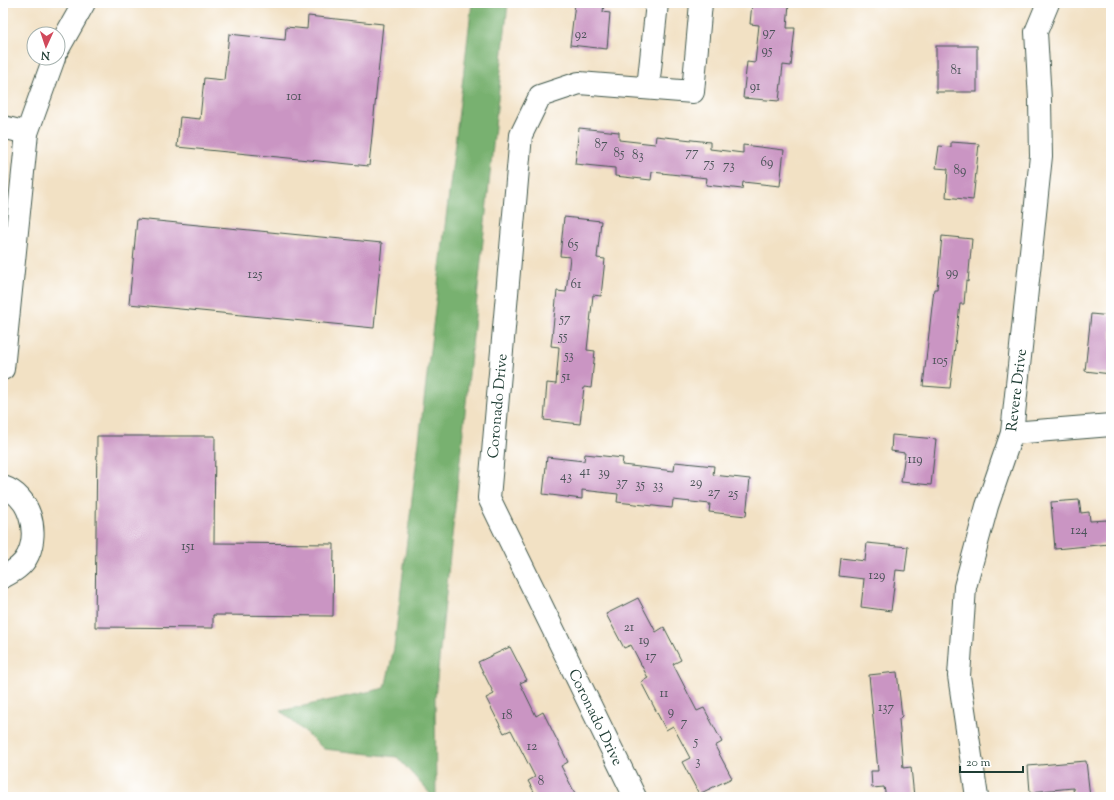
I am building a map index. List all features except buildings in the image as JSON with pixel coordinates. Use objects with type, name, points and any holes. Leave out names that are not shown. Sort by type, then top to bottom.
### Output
[{"type":"street","points":[[66,36],[84,3]]},
{"type":"street","points":[[648,88],[657,3]]},
{"type":"street","name":"Coronado Drive","points":[[635,797],[489,498],[521,135],[540,96],[579,83],[693,92],[701,3]]},
{"type":"street","name":"Revere Drive","points":[[977,797],[959,676],[965,587],[987,506],[1012,433],[1041,156],[1040,100],[1036,32],[1048,3]]},
{"type":"street","points":[[3,369],[27,133],[51,66]]},
{"type":"street","points":[[3,127],[27,133]]},
{"type":"street","points":[[1012,433],[1111,425]]},
{"type":"street","points":[[3,487],[8,489],[23,501],[32,518],[34,538],[28,556],[15,571],[3,577]]},
{"type":"green space","points":[[472,3],[508,3],[435,698],[436,797],[433,797],[397,757],[324,749],[281,711],[385,688],[394,648]]}]
